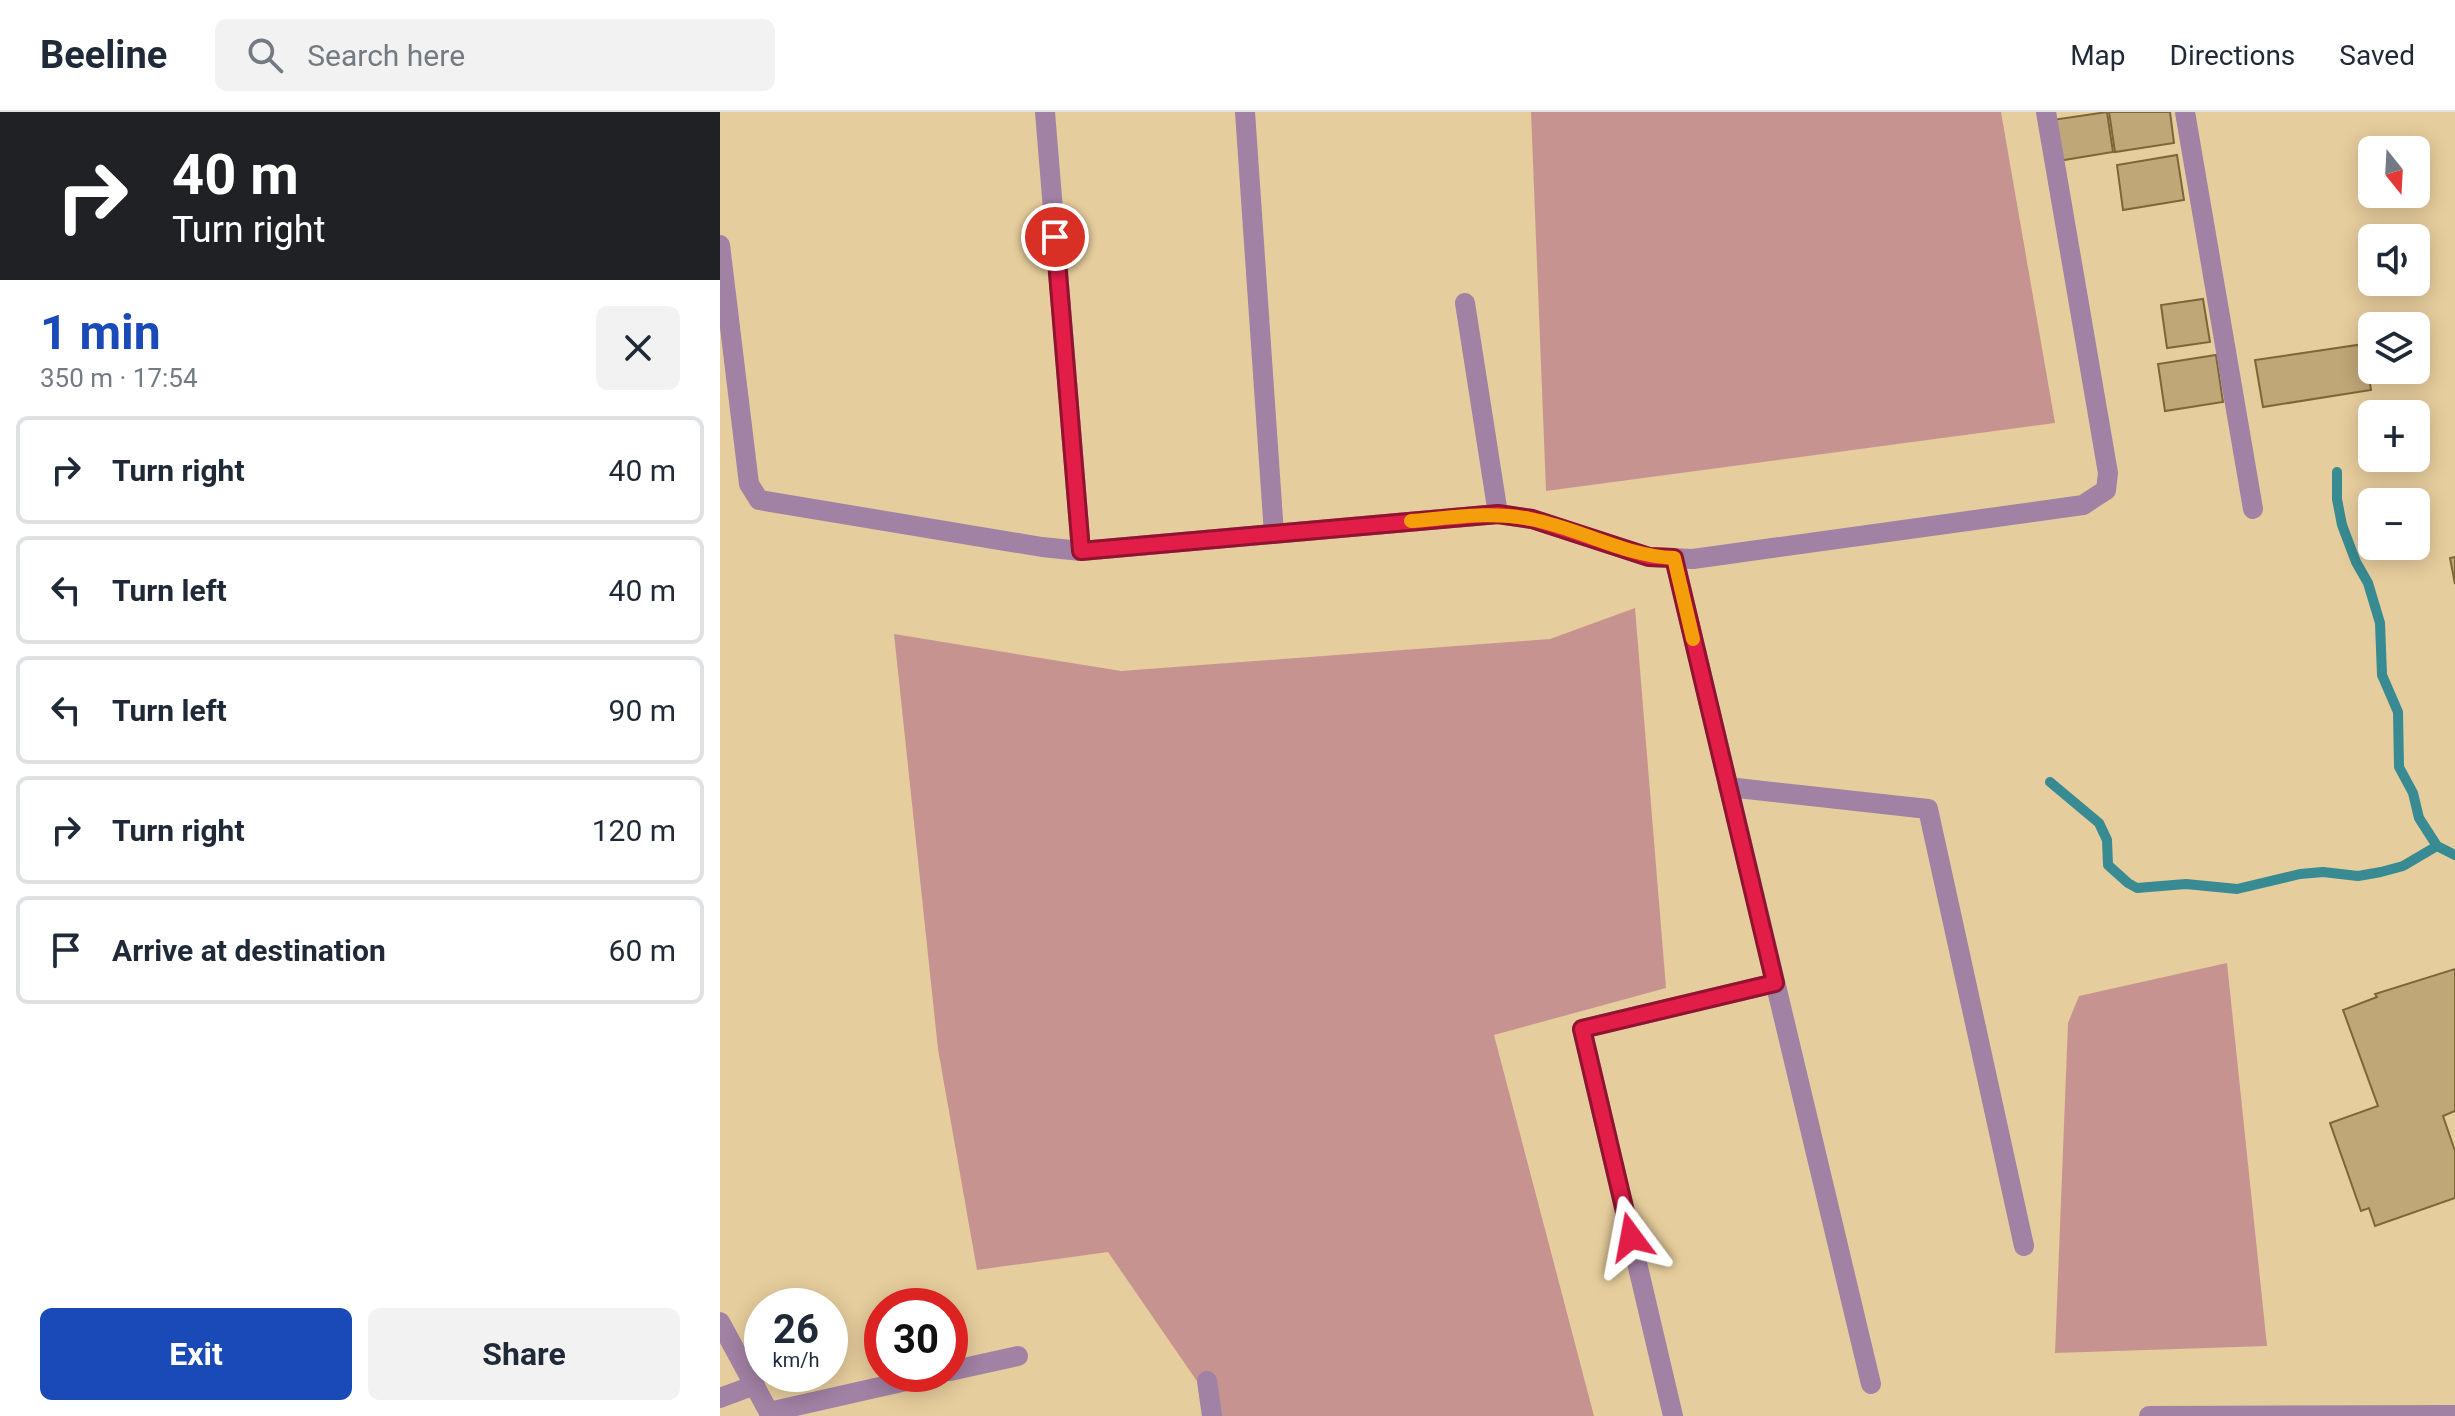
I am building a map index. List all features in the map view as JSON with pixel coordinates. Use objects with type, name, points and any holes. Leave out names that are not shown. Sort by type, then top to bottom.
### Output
[{"type":"street","points":[[1045,112],[1081,551]]},
{"type":"street","points":[[1245,112],[1274,534]]},
{"type":"street","points":[[720,245],[749,484],[759,500],[1081,551],[1498,514],[1532,519],[1649,557],[1693,559],[2083,505],[2106,490],[2108,473],[2046,112]]},
{"type":"street","points":[[2185,112],[2253,509]]},
{"type":"street","points":[[1465,303],[1498,514]]},
{"type":"street","points":[[1674,558],[1871,1384]]},
{"type":"street","points":[[1728,787],[1928,809],[2024,1246]]},
{"type":"street","points":[[1673,1416],[1582,1029],[1775,983]]},
{"type":"street","points":[[720,1322],[744,1365]]},
{"type":"street","points":[[968,1367],[1018,1356]]},
{"type":"street","points":[[1207,1381],[1212,1416]]},
{"type":"street","points":[[720,1398],[744,1389]]},
{"type":"street","points":[[759,1392],[770,1414],[864,1391]]},
{"type":"street","points":[[2149,1416],[2455,1415]]},
{"type":"shaded area","points":[[1531,112],[2001,112],[2055,423],[1546,491]]},
{"type":"shaded area","points":[[1635,608],[1666,988],[1494,1035],[1594,1416],[1221,1416],[1108,1252],[977,1270],[938,1049],[894,634],[1121,671],[1550,639]]},
{"type":"shaded area","points":[[2227,963],[2267,1346],[2055,1353],[2068,1023],[2079,996]]},
{"type":"building","points":[[2107,112],[2113,152],[2058,161],[2052,120]]},
{"type":"building","points":[[2109,112],[2170,112],[2174,143],[2115,152]]},
{"type":"building","points":[[2177,155],[2184,200],[2123,210],[2117,165]]},
{"type":"building","points":[[2203,299],[2210,342],[2167,348],[2161,305]]},
{"type":"building","points":[[2358,345],[2358,384],[2370,384],[2371,390],[2263,407],[2255,360]]},
{"type":"building","points":[[2216,355],[2223,402],[2165,411],[2158,364]]},
{"type":"building","points":[[2455,557],[2455,584],[2450,558]]},
{"type":"building","points":[[2455,969],[2455,1111],[2443,1116],[2455,1151],[2455,1198],[2375,1226],[2369,1208],[2361,1211],[2330,1123],[2378,1106],[2343,1010],[2377,997],[2375,994]]},
{"type":"waterway","points":[[2337,472],[2337,499],[2342,525],[2368,583],[2380,623],[2382,675],[2398,712],[2399,767],[2413,793],[2419,818],[2437,846],[2455,855]]},
{"type":"waterway","points":[[2050,782],[2099,823],[2107,840],[2108,865],[2137,888],[2186,884],[2237,889],[2300,874],[2323,872],[2358,876],[2403,866],[2437,846]]},
{"type":"slow traffic","points":[[1411,521],[1498,514],[1532,519],[1649,557],[1674,558],[1693,639]]},
{"type":"route","points":[[1055,237],[1081,551],[1498,514],[1532,519],[1649,557],[1674,558],[1775,983],[1582,1029],[1631,1237]]}]
